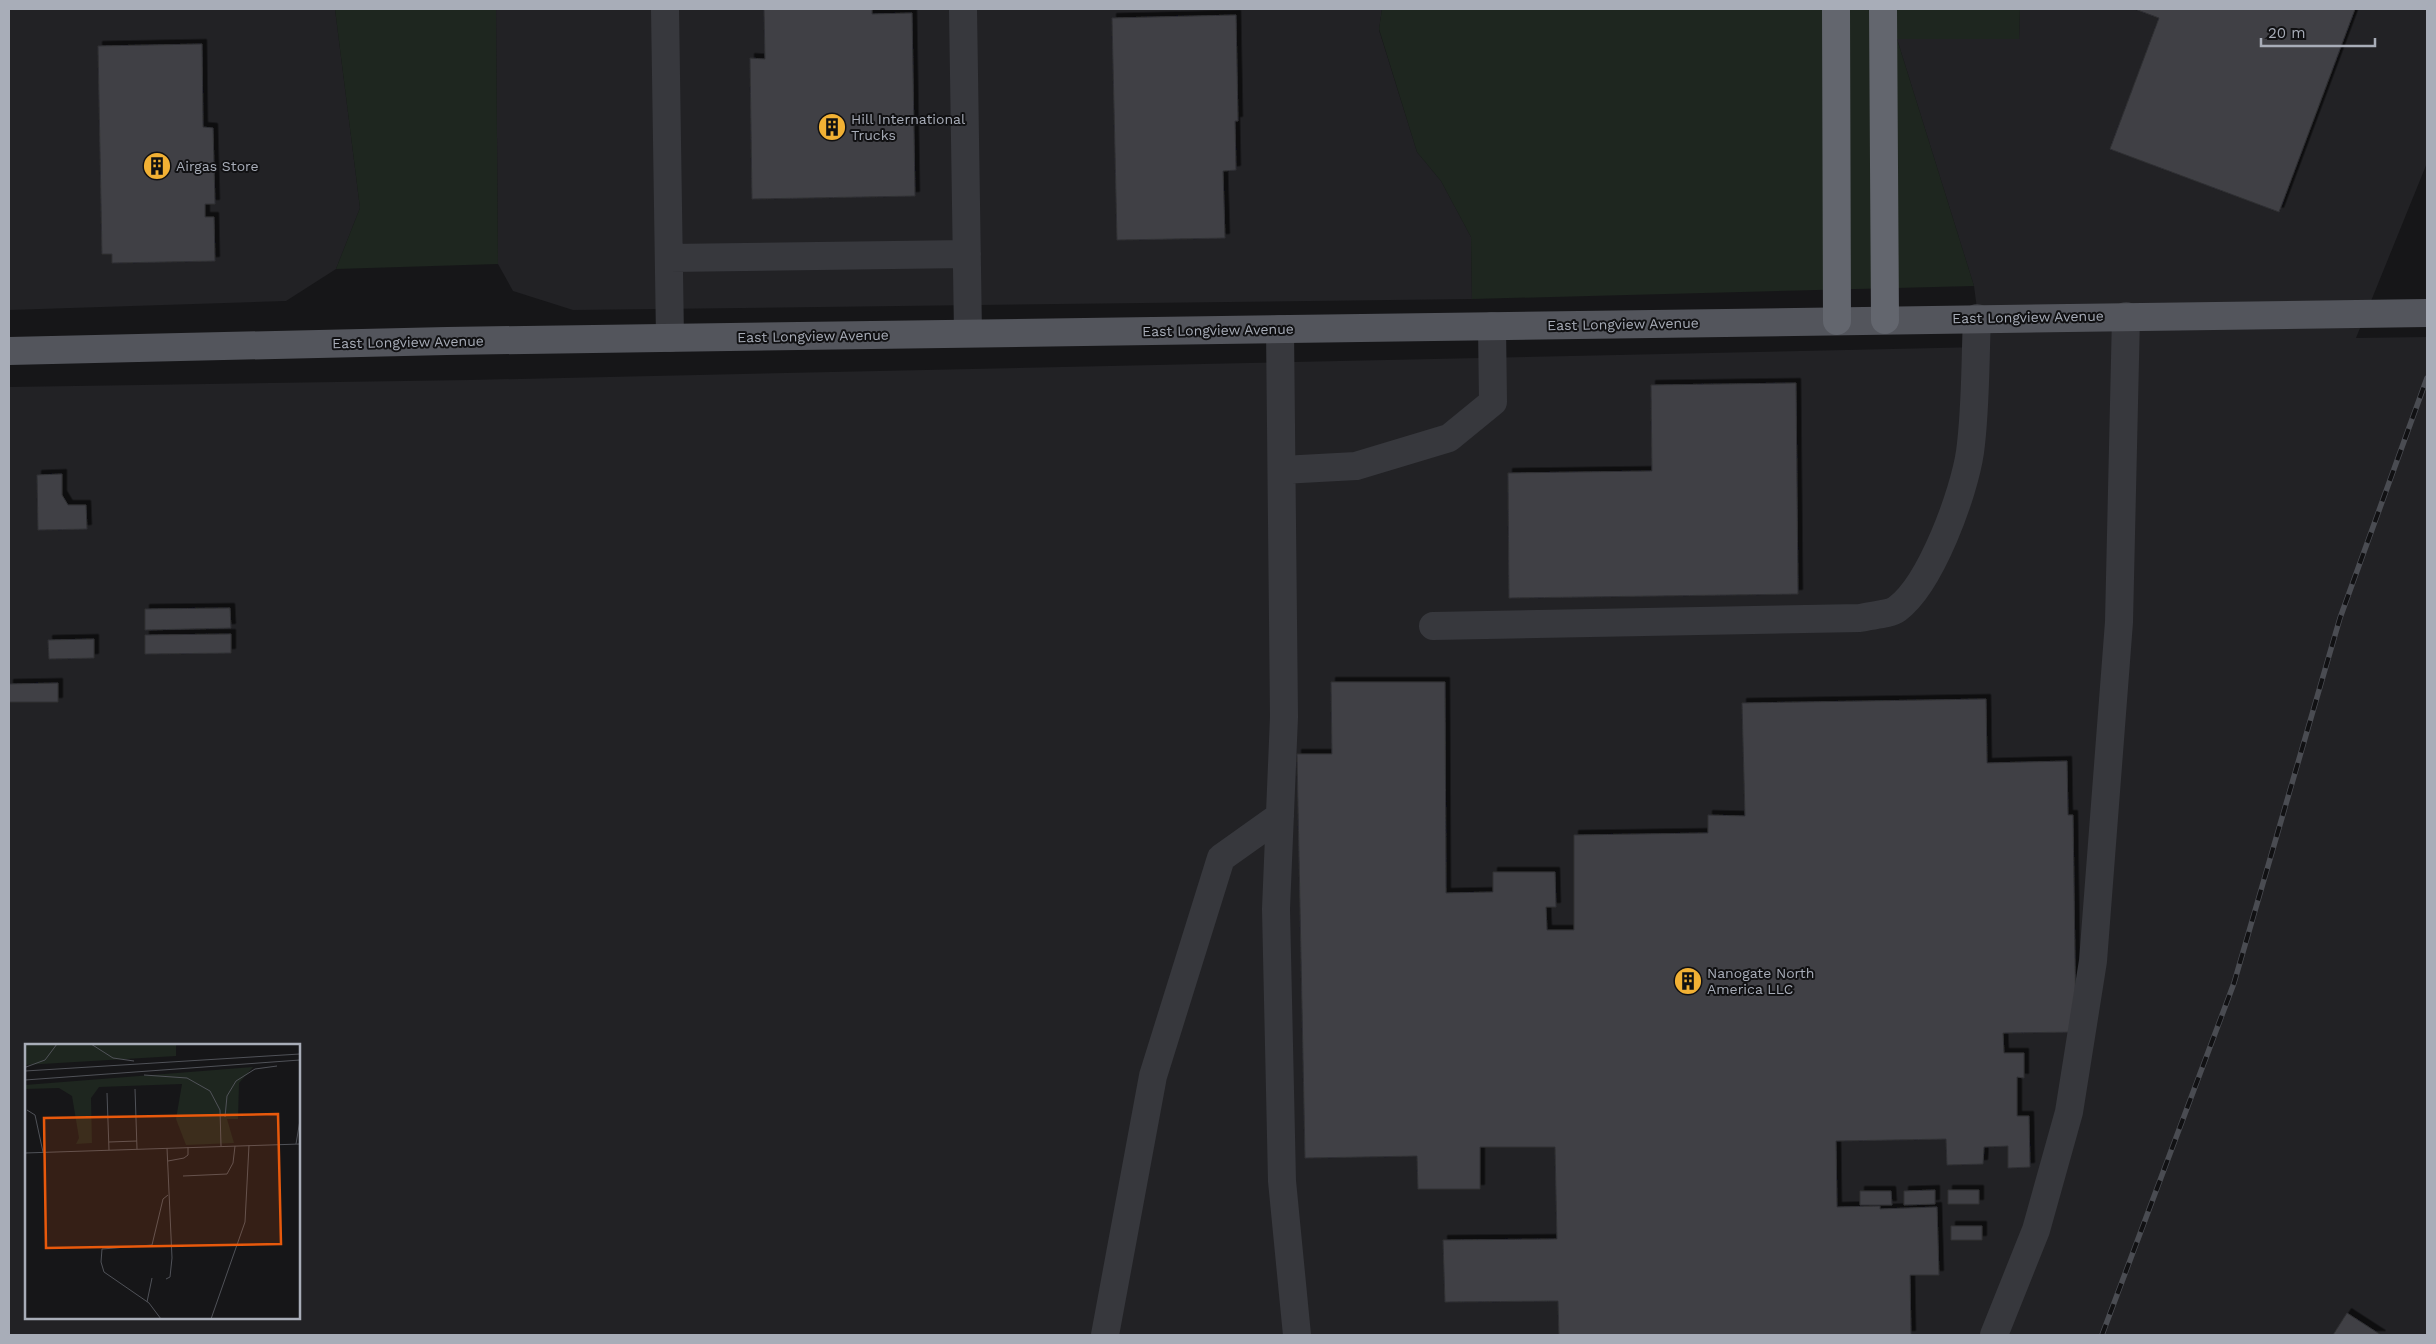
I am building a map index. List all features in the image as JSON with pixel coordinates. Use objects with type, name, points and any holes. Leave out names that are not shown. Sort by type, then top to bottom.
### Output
[{"type":"highway","points":[[1836,9],[1837,321]]},
{"type":"highway","points":[[1884,9],[1885,320]]},
{"type":"main road","name":"East Longview Avenue","points":[[9,351],[670,338],[2427,313]]},
{"type":"lane","points":[[665,9],[670,338]]},
{"type":"lane","points":[[963,9],[968,334]]},
{"type":"lane","points":[[670,258],[967,254]]},
{"type":"lane","points":[[1994,1335],[2036,1230],[2069,1112],[2093,961],[2118,622],[2126,316]]},
{"type":"lane","points":[[1433,626],[1860,618],[1897,610],[1925,577],[1943,539],[1970,452],[1977,318]]},
{"type":"lane","points":[[1282,470],[1356,466],[1449,438],[1493,402],[1492,326]]},
{"type":"lane","points":[[1280,329],[1284,717],[1276,909],[1282,1181],[1297,1335]]},
{"type":"lane","points":[[1105,1335],[1153,1076],[1221,858],[1280,816]]},
{"type":"shaded area","points":[[9,9],[335,9],[360,208],[336,269],[286,301],[9,310]]},
{"type":"shaded area","points":[[335,9],[496,9],[498,264],[336,269],[360,208]]},
{"type":"shaded area","points":[[496,9],[1382,9],[1379,30],[1417,152],[1441,181],[1471,237],[1472,299],[573,310],[513,291],[498,264]]},
{"type":"shaded area","points":[[1382,9],[2020,9],[2019,39],[1897,39],[1974,286],[1472,299],[1471,237],[1441,181],[1417,152],[1379,29]]},
{"type":"shaded area","points":[[2020,9],[2427,9],[2427,163],[2356,338],[2427,337],[2427,1335],[9,1335],[9,387],[469,380],[1982,347],[1974,286],[1897,39],[2019,39]]},
{"type":"building","name":"Hill International Trucks","points":[[764,9],[872,9],[872,14],[912,13],[915,196],[752,199],[750,58],[765,59]]},
{"type":"building","points":[[2135,9],[2355,9],[2279,212],[2110,149],[2159,18]]},
{"type":"building","points":[[1236,15],[1238,121],[1235,121],[1236,170],[1223,171],[1225,238],[1117,240],[1112,18]]},
{"type":"building","name":"Airgas Store","points":[[202,44],[203,127],[213,128],[215,204],[205,204],[205,217],[214,217],[215,261],[112,263],[112,254],[102,254],[98,46]]},
{"type":"building","points":[[1796,383],[1798,594],[1509,598],[1508,473],[1652,471],[1651,385]]},
{"type":"building","points":[[62,474],[62,495],[68,505],[86,505],[87,529],[38,530],[37,475]]},
{"type":"building","points":[[230,608],[231,628],[145,630],[145,609]]},
{"type":"building","points":[[231,634],[231,653],[145,654],[145,635]]},
{"type":"building","points":[[94,639],[94,658],[49,659],[48,640]]},
{"type":"building","name":"Nanogate North America LLC","points":[[1331,682],[1445,682],[1446,893],[1493,892],[1493,872],[1555,872],[1556,907],[1546,907],[1547,930],[1574,930],[1574,835],[1708,833],[1708,815],[1745,816],[1742,703],[1986,699],[1987,763],[2067,761],[2068,815],[2073,815],[2076,1032],[2003,1033],[2004,1053],[2024,1053],[2024,1078],[2017,1077],[2017,1116],[2029,1116],[2030,1167],[2008,1168],[2008,1146],[1984,1147],[1983,1164],[1947,1165],[1946,1139],[1836,1141],[1837,1207],[1880,1206],[1880,1209],[1937,1207],[1939,1275],[1910,1275],[1911,1335],[1559,1335],[1558,1301],[1445,1302],[1443,1240],[1557,1239],[1555,1147],[1480,1147],[1480,1189],[1418,1189],[1417,1156],[1305,1158],[1297,754],[1332,754]]},
{"type":"building","points":[[58,683],[58,702],[9,702],[9,684]]},
{"type":"building","points":[[1935,1190],[1935,1204],[1904,1205],[1904,1191]]},
{"type":"building","points":[[1948,1190],[1979,1190],[1979,1204],[1948,1204]]},
{"type":"building","points":[[1860,1191],[1891,1191],[1892,1205],[1860,1205]]},
{"type":"building","points":[[1951,1226],[1982,1226],[1982,1240],[1951,1240]]},
{"type":"building","points":[[2347,1313],[2381,1335],[2333,1335]]},
{"type":"railway","points":[[2102,1335],[2234,983],[2340,618],[2427,378]]},
{"type":"place","name":"Hill International Trucks","points":[[832,127]]},
{"type":"place","name":"Airgas Store","points":[[157,166]]},
{"type":"place","name":"Nanogate North America LLC","points":[[1688,981]]}]
